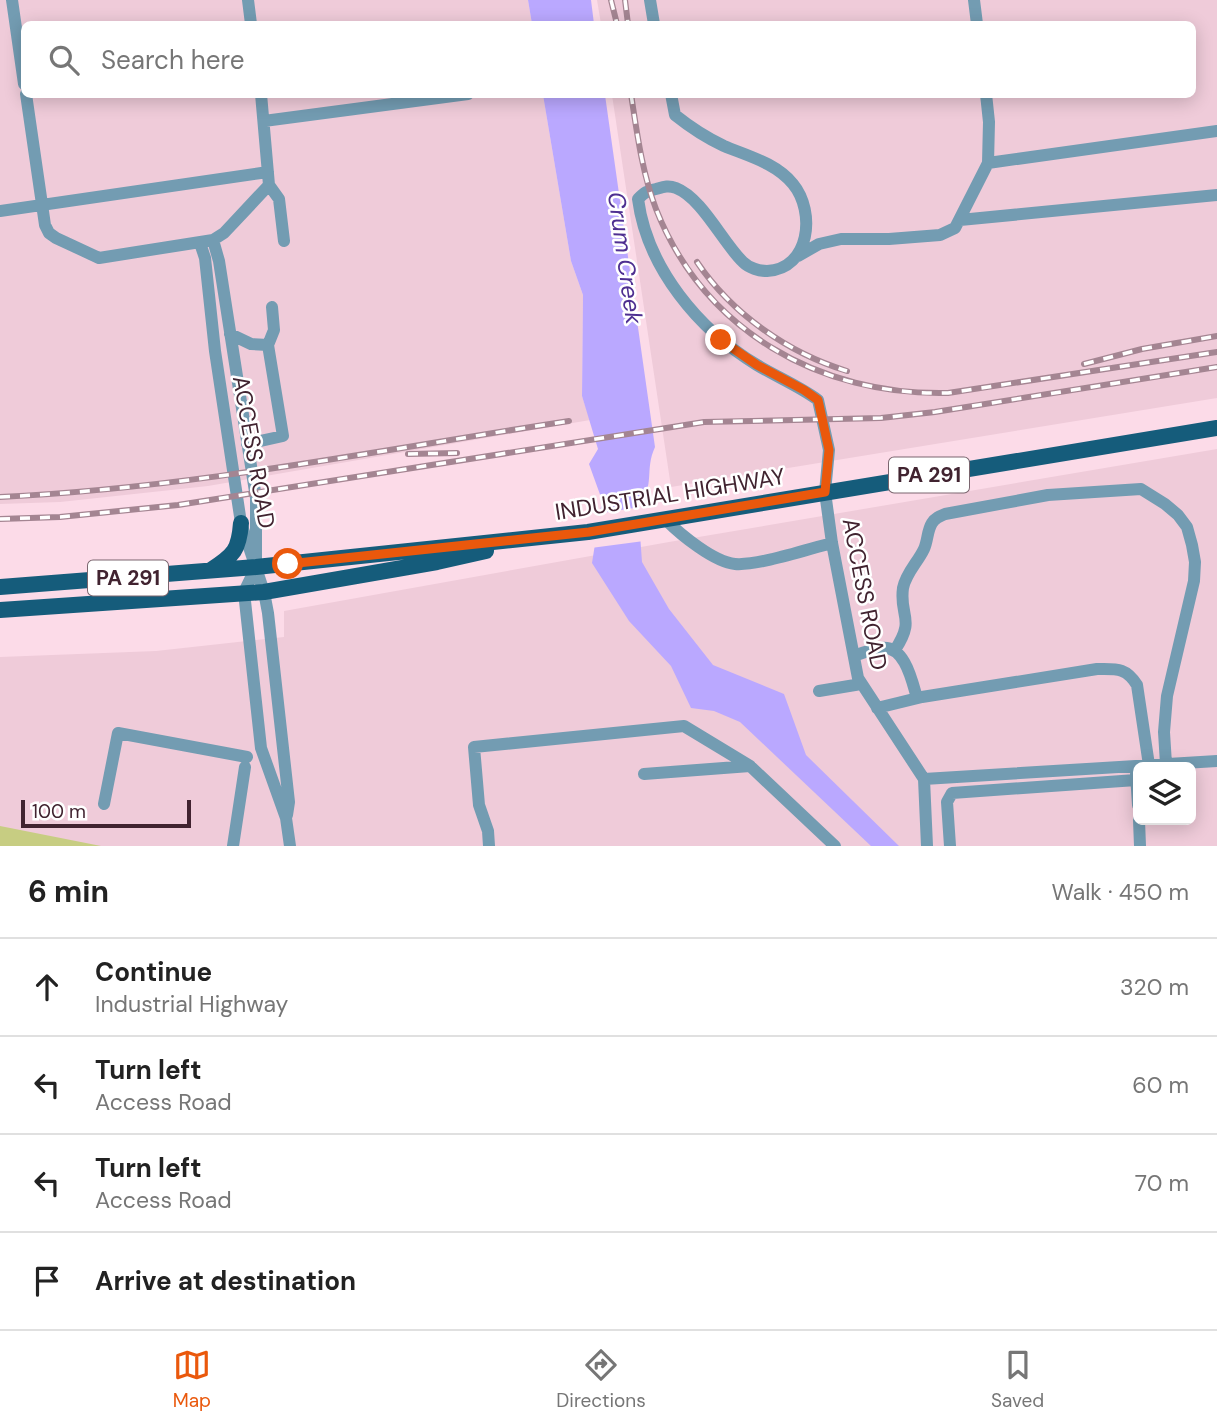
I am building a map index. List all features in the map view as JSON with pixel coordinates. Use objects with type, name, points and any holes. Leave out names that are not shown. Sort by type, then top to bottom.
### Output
[{"type":"main road","name":"INDUSTRIAL HIGHWAY","points":[[0,587],[256,568],[589,532],[1217,428]]},
{"type":"main road","points":[[210,571],[230,557],[239,544],[241,523]]},
{"type":"main road","name":"INDUSTRIAL HIGHWAY","points":[[0,610],[264,592],[437,562],[544,536]]},
{"type":"lane","points":[[12,0],[21,63]]},
{"type":"lane","points":[[248,0],[251,21]]},
{"type":"lane","points":[[650,0],[654,21]]},
{"type":"lane","points":[[974,0],[977,21]]},
{"type":"lane","points":[[27,98],[45,225],[49,233],[93,257],[207,242],[269,178]]},
{"type":"lane","points":[[261,98],[269,178],[279,199],[284,241]]},
{"type":"lane","points":[[264,121],[438,98]]},
{"type":"lane","points":[[672,98],[675,115],[693,128],[722,145],[769,165],[793,184],[805,205],[807,216],[807,228],[798,256]]},
{"type":"lane","points":[[960,220],[988,163],[986,98]]},
{"type":"lane","points":[[988,163],[1217,131]]},
{"type":"lane","points":[[0,211],[269,178]]},
{"type":"lane","name":"ACCESS ROAD","points":[[924,779],[861,684],[832,543],[825,492],[829,450],[818,400],[757,365],[698,319],[658,262],[644,226],[638,199],[646,191],[667,186],[679,188],[701,208],[746,265],[762,271],[775,271],[819,244],[841,239],[940,235],[955,229],[960,220]]},
{"type":"lane","points":[[960,220],[1217,195]]},
{"type":"lane","name":"ACCESS ROAD","points":[[207,242],[219,261],[256,498],[256,568]]},
{"type":"lane","name":"ACCESS ROAD","points":[[207,242],[205,258],[215,349],[241,523],[256,568]]},
{"type":"lane","points":[[247,444],[283,436],[268,345],[274,330],[272,307]]},
{"type":"lane","points":[[215,349],[231,341],[268,345]]},
{"type":"lane","points":[[895,650],[907,627],[903,589],[906,577],[921,555],[934,519],[945,514],[1048,495],[1141,489],[1165,504],[1186,527],[1195,562],[1190,605],[1167,696],[1164,732],[1166,762]]},
{"type":"lane","points":[[666,520],[682,536],[732,564],[747,564],[832,543]]},
{"type":"lane","points":[[256,568],[244,592],[261,748],[286,818],[290,846]]},
{"type":"lane","points":[[256,568],[264,592],[289,802],[286,818]]},
{"type":"lane","points":[[854,656],[883,648],[895,650],[907,667],[918,698]]},
{"type":"lane","points":[[877,708],[918,698],[1097,669],[1118,669],[1130,674],[1136,685],[1142,762]]},
{"type":"lane","points":[[819,691],[861,684]]},
{"type":"lane","points":[[489,846],[488,831],[479,805],[474,747],[684,726],[750,766],[835,846]]},
{"type":"lane","points":[[104,804],[118,733],[246,762],[233,846]]},
{"type":"lane","points":[[1196,762],[1217,761]]},
{"type":"lane","points":[[644,774],[750,766]]},
{"type":"lane","points":[[927,846],[924,779],[1133,766]]},
{"type":"lane","points":[[950,846],[947,802],[952,793],[1133,780]]},
{"type":"lane","points":[[1139,825],[1140,846]]},
{"type":"shaded area","points":[[0,0],[528,0],[532,21],[21,21],[21,98],[544,98],[571,261],[583,295],[582,396],[590,420],[208,486],[60,502],[0,504]]},
{"type":"shaded area","points":[[597,0],[1217,0],[1217,398],[671,487],[612,98],[1196,98],[1196,21],[600,21]]},
{"type":"shaded area","points":[[1217,449],[1217,846],[0,846],[0,657],[156,651],[284,637],[284,611],[669,542]]},
{"type":"green space","points":[[0,826],[101,846],[0,846]]},
{"type":"water","points":[[528,0],[591,0],[594,21],[532,21]]},
{"type":"water","name":"Crum Creek","points":[[544,98],[605,98],[655,447],[647,491],[638,506],[642,562],[669,609],[713,665],[784,694],[806,755],[899,846],[871,846],[740,722],[714,711],[691,708],[671,666],[629,621],[592,563],[602,500],[589,464],[598,449],[582,396],[583,295],[571,261]]},
{"type":"pier","points":[[640,507],[644,541],[591,548],[596,514]]},
{"type":"railway","points":[[611,0],[616,21]]},
{"type":"railway","points":[[625,0],[628,21]]},
{"type":"railway","points":[[632,98],[647,181],[656,209],[677,252],[704,290],[736,322],[772,348],[812,368],[855,383],[901,391],[948,393],[1217,352]]},
{"type":"railway","points":[[697,262],[727,298],[763,329],[804,354],[847,371]]},
{"type":"railway","points":[[1084,364],[1142,349],[1217,336]]},
{"type":"railway","points":[[0,519],[60,517],[178,505],[704,422],[881,418],[935,412],[1217,367]]},
{"type":"railway","points":[[0,497],[215,477],[569,421]]},
{"type":"railway","points":[[408,454],[457,453]]},
{"type":"route","points":[[288,564],[589,532],[825,492],[829,450],[818,400],[757,365],[721,340]]}]
